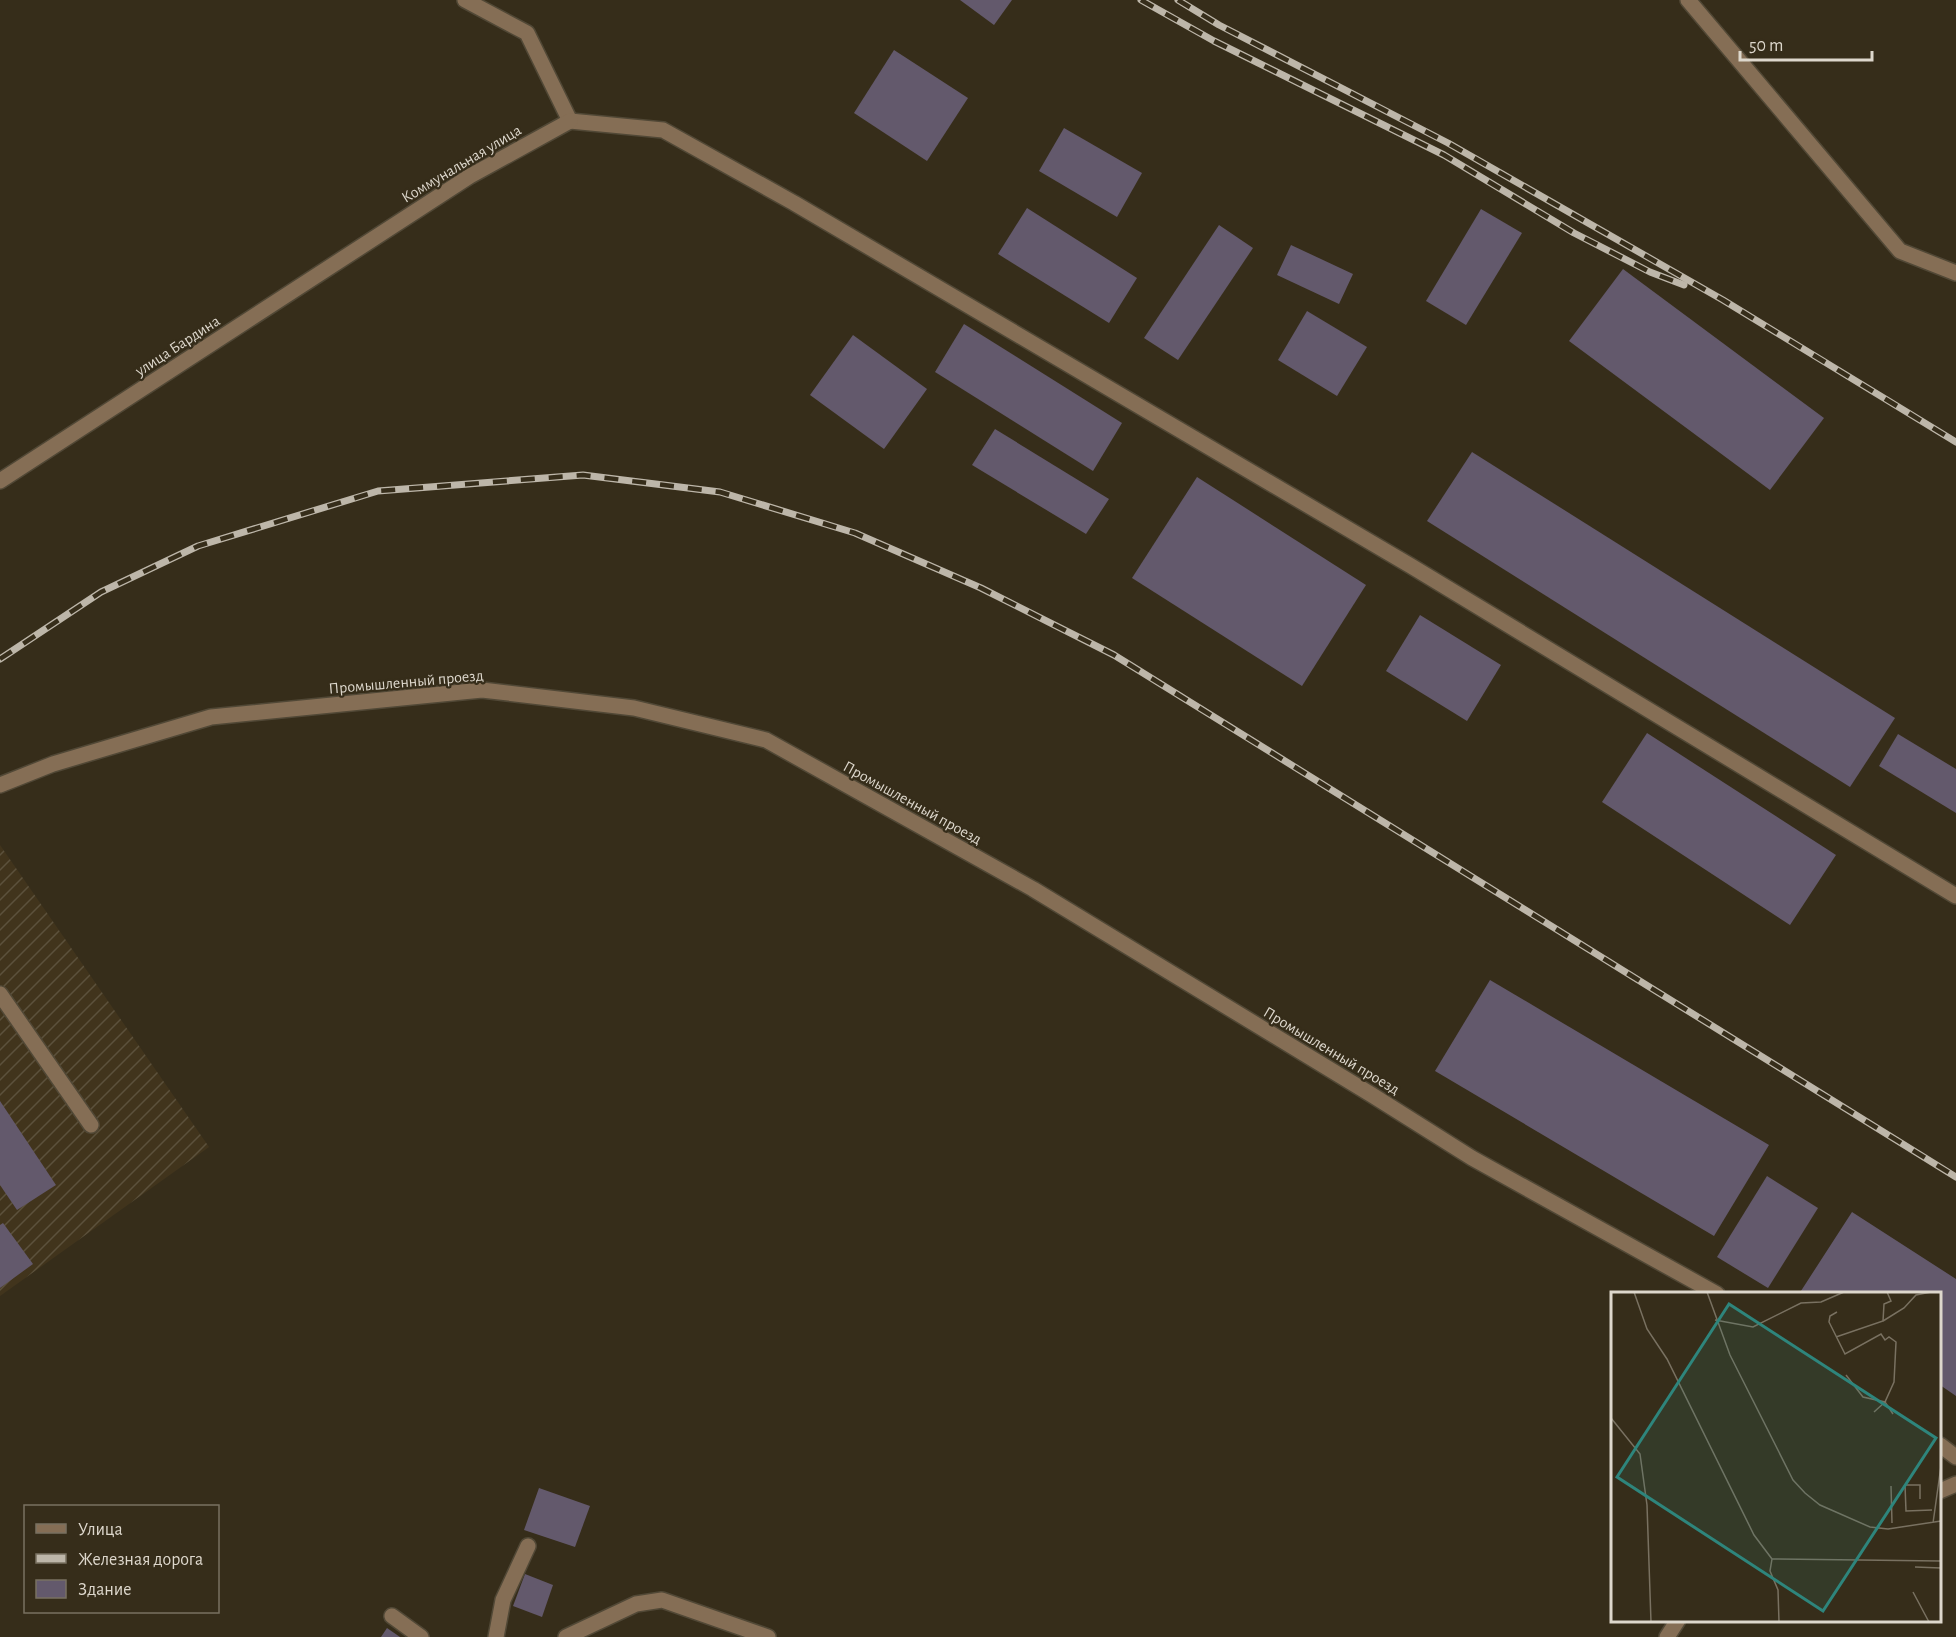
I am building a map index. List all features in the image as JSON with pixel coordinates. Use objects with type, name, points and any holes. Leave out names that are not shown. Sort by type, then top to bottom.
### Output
[{"type":"street","points":[[465,0],[527,33],[570,121],[663,130],[683,141],[804,209],[1403,561],[1956,896]]},
{"type":"street","points":[[1688,0],[1900,251],[1956,273]]},
{"type":"street","name":"Коммунальная улица","points":[[373,239],[470,176],[570,121]]},
{"type":"street","name":"улица Бардина","points":[[0,481],[373,239]]},
{"type":"street","name":"Промышленный проезд","points":[[0,785],[53,764],[211,717],[482,690],[634,708],[766,740],[1033,889],[1472,1158],[1715,1292]]},
{"type":"street","points":[[0,994],[91,1125]]},
{"type":"street","points":[[1941,1446],[1956,1457]]},
{"type":"street","points":[[1941,1491],[1956,1484]]},
{"type":"street","points":[[496,1637],[503,1600],[528,1546]]},
{"type":"street","points":[[566,1637],[636,1604],[662,1600],[768,1637]]},
{"type":"street","points":[[392,1616],[421,1637]]},
{"type":"street","points":[[1667,1637],[1677,1622]]},
{"type":"shaded area","points":[[0,845],[209,1147],[0,1296]]},
{"type":"building","points":[[960,0],[1012,0],[994,25]]},
{"type":"building","points":[[894,50],[968,98],[927,161],[854,113]]},
{"type":"building","points":[[1064,128],[1142,173],[1117,217],[1039,171]]},
{"type":"building","points":[[1027,208],[1137,278],[1109,323],[998,254]]},
{"type":"building","points":[[1481,209],[1522,233],[1466,325],[1426,301]]},
{"type":"building","points":[[1219,225],[1253,248],[1178,360],[1144,338]]},
{"type":"building","points":[[1291,245],[1353,274],[1339,304],[1277,275]]},
{"type":"building","points":[[1623,269],[1824,418],[1770,490],[1569,341]]},
{"type":"building","points":[[1307,311],[1367,347],[1337,396],[1278,360]]},
{"type":"building","points":[[964,324],[1122,423],[1093,471],[935,372]]},
{"type":"building","points":[[853,335],[927,389],[884,449],[810,395]]},
{"type":"building","points":[[995,429],[1109,499],[1086,534],[972,465]]},
{"type":"building","points":[[1472,452],[1895,718],[1850,787],[1427,521]]},
{"type":"building","points":[[1197,477],[1366,585],[1302,686],[1132,578]]},
{"type":"building","points":[[1420,615],[1501,665],[1467,721],[1386,671]]},
{"type":"building","points":[[1647,733],[1836,855],[1790,925],[1602,802]]},
{"type":"building","points":[[1898,734],[1956,769],[1956,813],[1879,766]]},
{"type":"building","points":[[1490,980],[1769,1145],[1714,1236],[1435,1071]]},
{"type":"building","points":[[0,1101],[56,1185],[17,1210],[0,1185]]},
{"type":"building","points":[[1767,1176],[1818,1208],[1768,1288],[1717,1257]]},
{"type":"building","points":[[1852,1212],[1956,1279],[1956,1396],[1941,1386],[1941,1292],[1800,1292]]},
{"type":"building","points":[[3,1223],[33,1264],[0,1288],[0,1225]]},
{"type":"building","points":[[539,1488],[590,1506],[575,1547],[524,1530]]},
{"type":"building","points":[[525,1574],[553,1585],[542,1617],[513,1606]]},
{"type":"building","points":[[387,1628],[400,1637],[381,1637]]},
{"type":"railway","points":[[1141,0],[1214,41],[1444,155],[1574,233],[1650,272],[1684,285]]},
{"type":"railway","points":[[1178,0],[1219,25],[1448,143],[1723,300],[1956,442]]},
{"type":"railway","points":[[0,659],[101,592],[198,546],[378,491],[583,475],[720,492],[855,533],[981,588],[1114,655],[1956,1177]]}]
